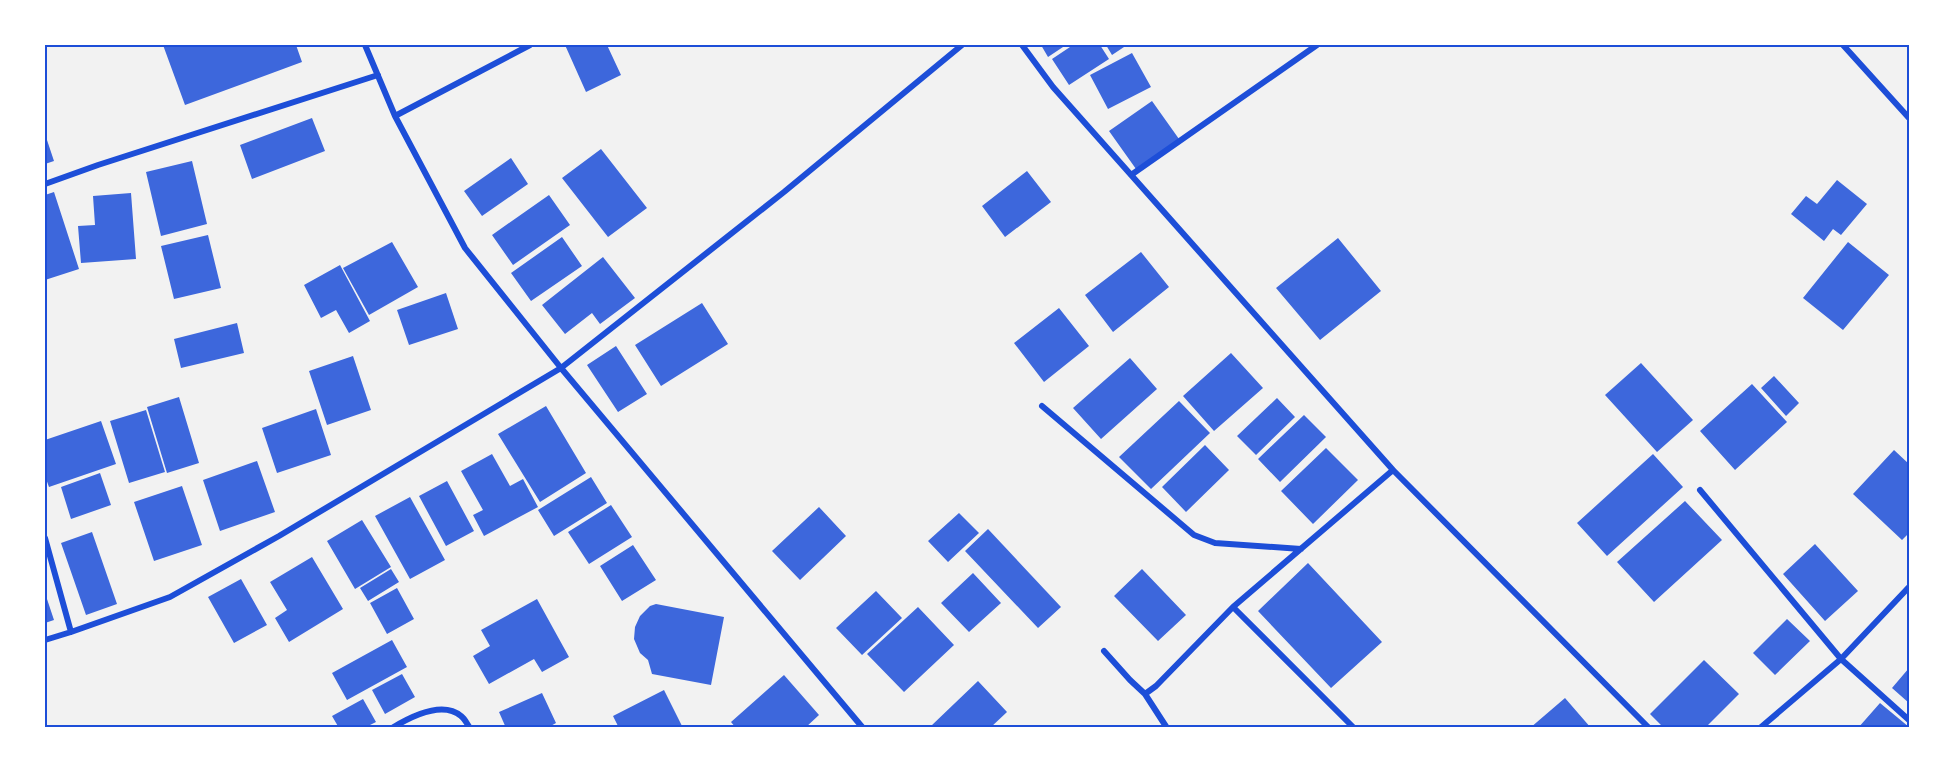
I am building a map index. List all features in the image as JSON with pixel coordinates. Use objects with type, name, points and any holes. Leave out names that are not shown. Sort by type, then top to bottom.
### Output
[{"type":"street","points":[[365,45],[395,116],[465,248],[561,368],[863,728]]},
{"type":"street","points":[[395,116],[530,45]]},
{"type":"street","points":[[45,640],[170,597],[279,536],[561,368],[783,192],[962,45]]},
{"type":"street","points":[[1022,45],[1053,87],[1393,470],[1649,728]]},
{"type":"street","points":[[1131,175],[1317,45]]},
{"type":"street","points":[[1843,45],[1909,118]]},
{"type":"street","points":[[45,184],[378,75]]},
{"type":"street","points":[[1042,406],[1194,535],[1215,543],[1302,549]]},
{"type":"street","points":[[1145,694],[1164,678],[1233,607],[1393,470]]},
{"type":"street","points":[[1700,490],[1841,659],[1909,720]]},
{"type":"street","points":[[45,538],[71,632]]},
{"type":"street","points":[[1760,728],[1841,659],[1909,587]]},
{"type":"street","points":[[1233,607],[1354,728]]},
{"type":"street","points":[[1104,651],[1145,694],[1167,728]]},
{"type":"street","points":[[393,728],[409,718],[434,711],[451,711],[462,717],[470,728]]},
{"type":"building","points":[[163,45],[296,45],[302,62],[185,105]]},
{"type":"building","points":[[565,45],[607,45],[621,75],[586,92]]},
{"type":"building","points":[[1041,45],[1066,45],[1048,57]]},
{"type":"building","points":[[1073,45],[1100,45],[1109,59],[1069,85],[1052,59]]},
{"type":"building","points":[[1106,45],[1127,45],[1112,55]]},
{"type":"building","points":[[1132,53],[1151,87],[1108,109],[1090,75]]},
{"type":"building","points":[[1152,101],[1179,139],[1136,169],[1109,131]]},
{"type":"building","points":[[312,118],[325,151],[252,179],[240,145]]},
{"type":"building","points":[[45,134],[54,161],[45,164]]},
{"type":"building","points":[[601,149],[647,208],[608,237],[562,178]]},
{"type":"building","points":[[511,158],[528,184],[482,216],[464,191]]},
{"type":"building","points":[[192,161],[207,224],[161,236],[146,172]]},
{"type":"building","points":[[1027,171],[1051,202],[1005,237],[982,206]]},
{"type":"building","points":[[1837,180],[1867,204],[1841,235],[1833,229],[1824,241],[1791,214],[1806,196],[1817,204]]},
{"type":"building","points":[[54,192],[79,269],[45,280],[45,195]]},
{"type":"building","points":[[131,193],[136,259],[81,263],[78,226],[95,225],[93,196]]},
{"type":"building","points":[[549,195],[570,225],[513,265],[492,235]]},
{"type":"building","points":[[208,235],[221,288],[174,299],[161,246]]},
{"type":"building","points":[[562,237],[582,266],[531,301],[511,273]]},
{"type":"building","points":[[1338,238],[1381,291],[1320,340],[1276,288]]},
{"type":"building","points":[[392,242],[418,287],[369,315],[343,268]]},
{"type":"building","points":[[1848,242],[1889,275],[1843,330],[1803,298]]},
{"type":"building","points":[[1141,252],[1169,287],[1113,332],[1085,295]]},
{"type":"building","points":[[603,257],[635,298],[600,324],[592,313],[565,334],[542,305]]},
{"type":"building","points":[[340,265],[370,321],[349,333],[336,310],[321,318],[304,285]]},
{"type":"building","points":[[446,293],[458,329],[409,345],[397,310]]},
{"type":"building","points":[[702,303],[728,344],[661,386],[635,345]]},
{"type":"building","points":[[1059,308],[1089,346],[1044,382],[1014,343]]},
{"type":"building","points":[[237,323],[244,353],[181,368],[174,339]]},
{"type":"building","points":[[616,346],[647,394],[618,412],[587,365]]},
{"type":"building","points":[[1231,353],[1263,388],[1214,431],[1183,396]]},
{"type":"building","points":[[353,356],[371,410],[327,425],[309,371]]},
{"type":"building","points":[[1130,358],[1157,389],[1101,439],[1073,408]]},
{"type":"building","points":[[1641,363],[1693,420],[1657,452],[1605,395]]},
{"type":"building","points":[[1774,376],[1799,403],[1786,416],[1761,388]]},
{"type":"building","points":[[1752,384],[1787,422],[1735,470],[1700,431]]},
{"type":"building","points":[[179,397],[199,463],[167,473],[147,407]]},
{"type":"building","points":[[1277,398],[1295,417],[1256,455],[1237,436]]},
{"type":"building","points":[[1179,401],[1210,433],[1151,489],[1119,457]]},
{"type":"building","points":[[546,406],[586,473],[540,502],[498,434]]},
{"type":"building","points":[[316,409],[331,455],[277,473],[262,428]]},
{"type":"building","points":[[146,410],[165,472],[129,483],[110,421]]},
{"type":"building","points":[[1304,415],[1326,437],[1280,482],[1258,459]]},
{"type":"building","points":[[101,421],[116,464],[49,487],[45,476],[45,440]]},
{"type":"building","points":[[1205,445],[1229,470],[1186,512],[1162,487]]},
{"type":"building","points":[[1326,448],[1358,480],[1313,524],[1281,491]]},
{"type":"building","points":[[1894,450],[1909,464],[1909,533],[1902,540],[1853,494]]},
{"type":"building","points":[[492,454],[510,486],[523,479],[538,507],[484,536],[473,515],[483,510],[461,471]]},
{"type":"building","points":[[1653,454],[1683,487],[1607,556],[1577,523]]},
{"type":"building","points":[[257,461],[275,512],[220,531],[203,480]]},
{"type":"building","points":[[100,473],[111,505],[71,519],[61,487]]},
{"type":"building","points":[[591,477],[607,503],[554,536],[538,510]]},
{"type":"building","points":[[447,481],[474,531],[446,546],[419,496]]},
{"type":"building","points":[[182,486],[202,545],[154,561],[134,502]]},
{"type":"building","points":[[410,497],[445,560],[410,579],[375,516]]},
{"type":"building","points":[[1685,501],[1722,540],[1654,602],[1617,562]]},
{"type":"building","points":[[611,505],[632,537],[589,564],[568,532]]},
{"type":"building","points":[[819,507],[846,536],[800,580],[772,551]]},
{"type":"building","points":[[959,513],[979,533],[948,562],[928,541]]},
{"type":"building","points":[[362,520],[391,567],[355,589],[327,541]]},
{"type":"building","points":[[988,529],[1061,607],[1038,628],[965,551]]},
{"type":"building","points":[[92,532],[117,604],[86,615],[61,543]]},
{"type":"building","points":[[1815,544],[1858,591],[1825,621],[1783,574]]},
{"type":"building","points":[[633,545],[656,580],[622,601],[600,566]]},
{"type":"building","points":[[312,557],[343,609],[289,642],[275,618],[287,610],[270,582]]},
{"type":"building","points":[[1308,563],[1382,642],[1331,688],[1258,611]]},
{"type":"building","points":[[391,569],[399,582],[368,601],[360,588]]},
{"type":"building","points":[[1142,569],[1186,615],[1158,641],[1114,596]]},
{"type":"building","points":[[973,573],[1001,603],[969,632],[941,603]]},
{"type":"building","points":[[241,579],[267,625],[234,643],[208,597]]},
{"type":"building","points":[[397,588],[414,619],[387,634],[370,603]]},
{"type":"building","points":[[876,591],[902,618],[862,655],[836,628]]},
{"type":"building","points":[[45,593],[54,620],[45,623]]},
{"type":"building","points":[[537,599],[569,657],[542,672],[534,659],[489,684],[473,656],[490,646],[481,630]]},
{"type":"building","points":[[656,604],[724,617],[711,685],[652,674],[648,660],[640,653],[634,639],[635,627],[640,616],[650,606]]},
{"type":"building","points":[[918,607],[954,645],[904,692],[867,654]]},
{"type":"building","points":[[1787,619],[1810,641],[1775,675],[1753,653]]},
{"type":"building","points":[[392,640],[407,667],[347,700],[332,673]]},
{"type":"building","points":[[1704,660],[1739,694],[1705,728],[1664,728],[1650,714]]},
{"type":"building","points":[[1909,668],[1909,703],[1892,688]]},
{"type":"building","points":[[402,674],[415,697],[385,714],[372,690]]},
{"type":"building","points":[[784,675],[819,715],[805,728],[736,728],[731,722]]},
{"type":"building","points":[[978,681],[1007,712],[990,728],[933,728],[931,726]]},
{"type":"building","points":[[664,690],[683,728],[619,728],[613,716]]},
{"type":"building","points":[[542,693],[556,723],[547,728],[506,728],[499,712]]},
{"type":"building","points":[[1565,698],[1591,728],[1530,728]]},
{"type":"building","points":[[363,699],[376,722],[364,728],[339,728],[332,716]]},
{"type":"building","points":[[1880,703],[1909,727],[1909,728],[1858,728]]}]
